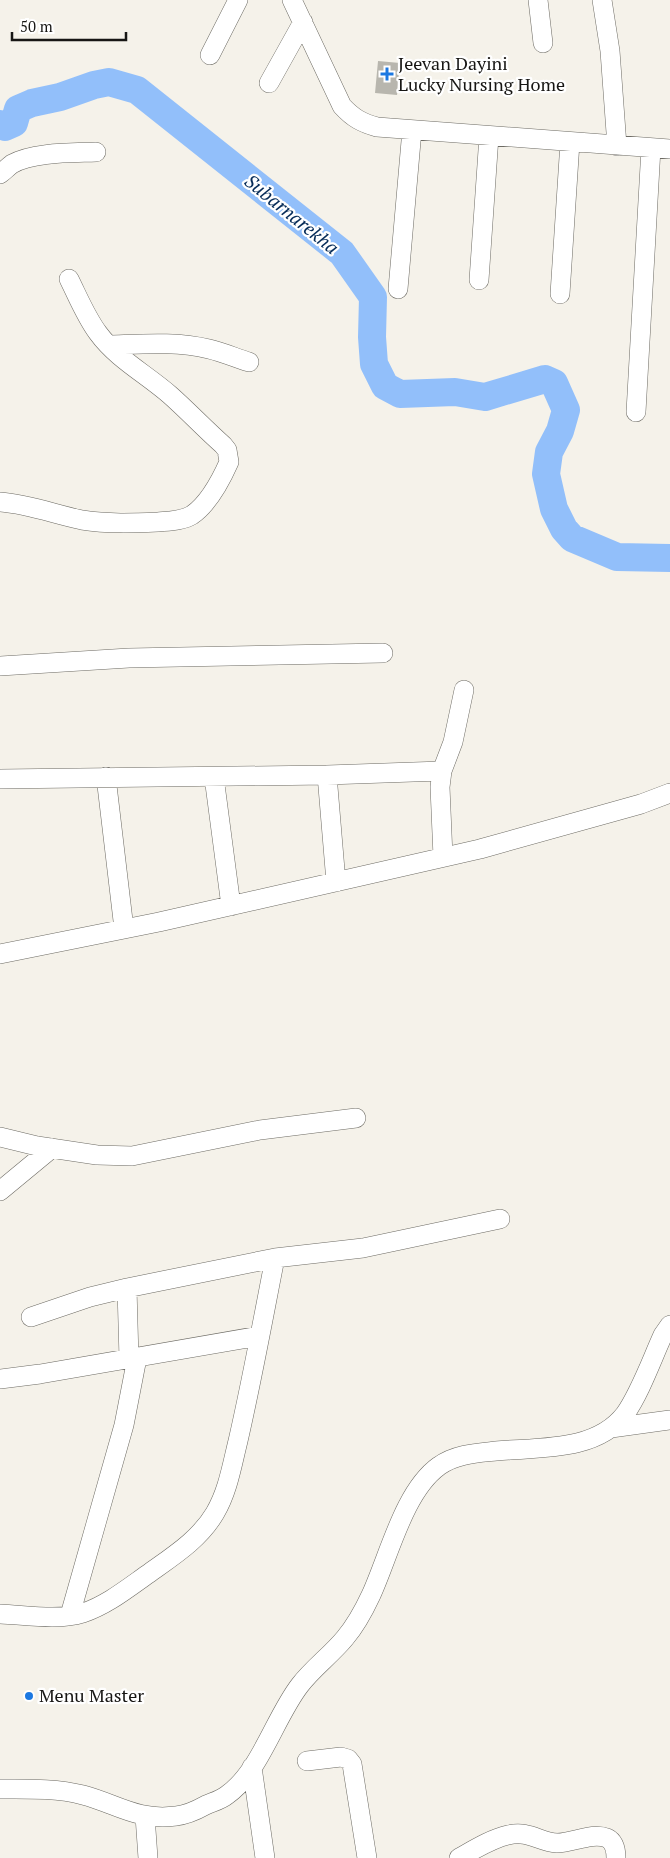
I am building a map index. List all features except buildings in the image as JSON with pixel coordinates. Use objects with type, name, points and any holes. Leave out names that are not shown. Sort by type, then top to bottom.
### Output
[{"type":"street","points":[[210,54],[238,0]]},
{"type":"street","points":[[292,0],[342,106],[351,117],[362,123],[378,127],[412,130],[670,149]]},
{"type":"street","points":[[538,0],[543,43]]},
{"type":"street","points":[[602,0],[611,60],[617,146]]},
{"type":"street","points":[[269,83],[303,22]]},
{"type":"street","points":[[398,288],[412,130]]},
{"type":"street","points":[[479,280],[490,136]]},
{"type":"street","points":[[560,294],[570,142]]},
{"type":"street","points":[[636,412],[651,148]]},
{"type":"street","points":[[0,174],[12,164],[27,158],[96,152]]},
{"type":"street","points":[[0,502],[49,510],[81,519],[128,524],[178,520],[190,516],[200,508],[229,462],[227,450],[169,394],[144,377],[98,334],[69,279]]},
{"type":"street","points":[[109,346],[184,345],[209,349],[249,362]]},
{"type":"street","points":[[0,666],[129,658],[383,653]]},
{"type":"street","points":[[443,857],[440,787],[442,770],[454,742],[464,690]]},
{"type":"street","points":[[0,779],[327,775],[442,770]]},
{"type":"street","points":[[327,775],[336,882]]},
{"type":"street","points":[[106,777],[124,929]]},
{"type":"street","points":[[214,777],[231,906]]},
{"type":"street","points":[[0,954],[231,906],[480,849],[632,806],[670,793]]},
{"type":"street","points":[[0,1137],[97,1155],[132,1156],[260,1130],[356,1118]]},
{"type":"street","points":[[0,1191],[52,1148]]},
{"type":"street","points":[[31,1317],[90,1297],[128,1288],[275,1258],[363,1248],[500,1219]]},
{"type":"street","points":[[0,1614],[53,1617],[81,1613],[100,1606],[177,1554],[202,1531],[215,1512],[227,1484],[250,1388],[275,1258]]},
{"type":"street","points":[[70,1615],[124,1425],[133,1359],[128,1288]]},
{"type":"street","points":[[0,1789],[55,1790],[83,1795],[135,1814],[156,1817],[178,1816],[227,1796],[246,1778],[286,1705],[301,1683],[345,1639],[360,1616],[371,1595],[409,1503],[423,1480],[440,1465],[456,1457],[475,1453],[552,1448],[592,1438],[611,1428],[625,1414],[663,1335],[670,1325]]},
{"type":"street","points":[[0,1379],[133,1359],[259,1336]]},
{"type":"street","points":[[611,1428],[670,1420]]},
{"type":"street","points":[[307,1762],[341,1757],[348,1758],[352,1764],[367,1858]]},
{"type":"street","points":[[252,1768],[265,1858]]},
{"type":"street","points":[[145,1816],[148,1858]]},
{"type":"street","points":[[463,1857],[493,1840],[510,1834],[522,1833],[550,1843],[567,1843],[593,1837],[610,1839],[615,1845],[616,1858]]},
{"type":"waterway","name":"Subarnarekha","points":[[0,124],[5,127],[14,123],[18,109],[32,103],[60,97],[94,85],[109,82],[137,90],[342,253],[373,297],[372,337],[374,364],[385,386],[400,394],[455,392],[485,397],[545,379],[554,383],[566,410],[560,431],[549,452],[546,474],[554,509],[564,529],[572,538],[617,557],[670,558]]},
{"type":"place","name":"Jeevan Dayini Lucky Nursing Home","points":[[387,74]]},
{"type":"place","name":"Menu Master","points":[[29,1696]]}]
